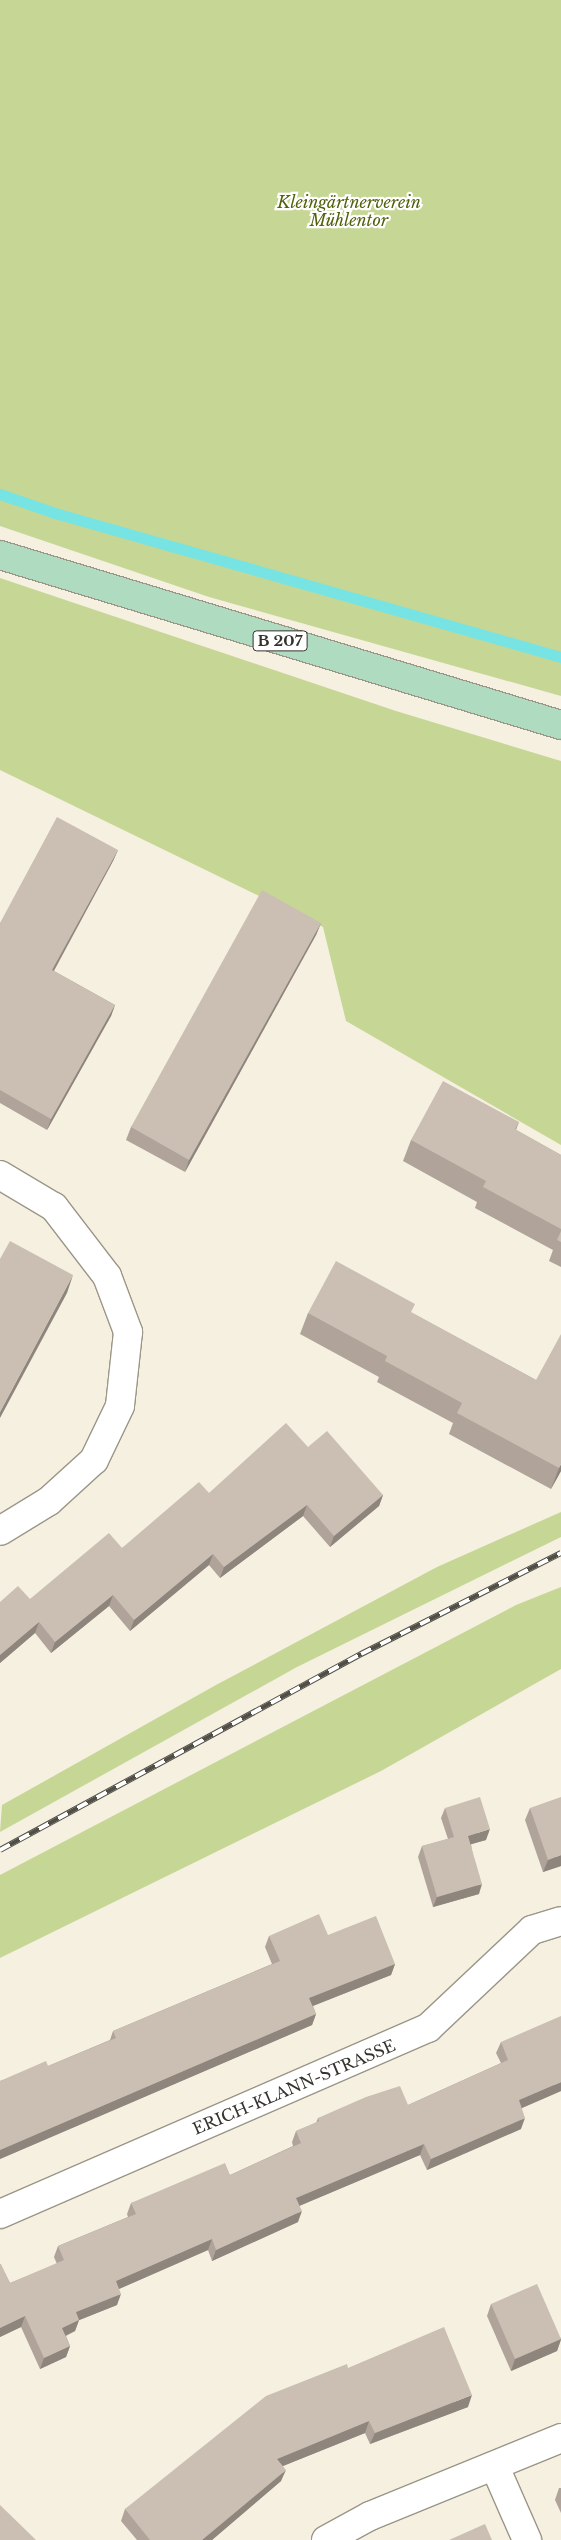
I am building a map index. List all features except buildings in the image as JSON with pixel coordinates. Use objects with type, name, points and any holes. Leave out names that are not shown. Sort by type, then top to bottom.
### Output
[{"type":"main road","name":"B 207","points":[[0,555],[561,725]]},
{"type":"street","points":[[0,1175],[54,1206],[107,1276],[128,1332],[120,1406],[94,1460],[49,1501],[0,1531]]},
{"type":"street","name":"ERICH-KLANN-STRASSE","points":[[0,2214],[428,2028],[532,1930],[561,1921]]},
{"type":"street","points":[[326,2540],[370,2516],[495,2467],[561,2438]]},
{"type":"street","points":[[495,2467],[527,2540]]},
{"type":"green space","name":"Kleingärtnerverein Mühlentor","points":[[0,0],[561,0],[561,696],[209,597],[0,526]]},
{"type":"green space","points":[[0,578],[396,711],[561,761],[561,1145],[346,1021],[323,927],[0,770]]},
{"type":"green space","points":[[561,1512],[561,1537],[297,1667],[0,1832],[2,1805],[216,1685],[437,1567]]},
{"type":"green space","points":[[561,1587],[561,1669],[381,1771],[0,1958],[0,1875],[516,1605]]},
{"type":"waterway","points":[[0,494],[55,513],[561,657]]},
{"type":"railway","points":[[0,1850],[361,1654],[561,1553]]}]
